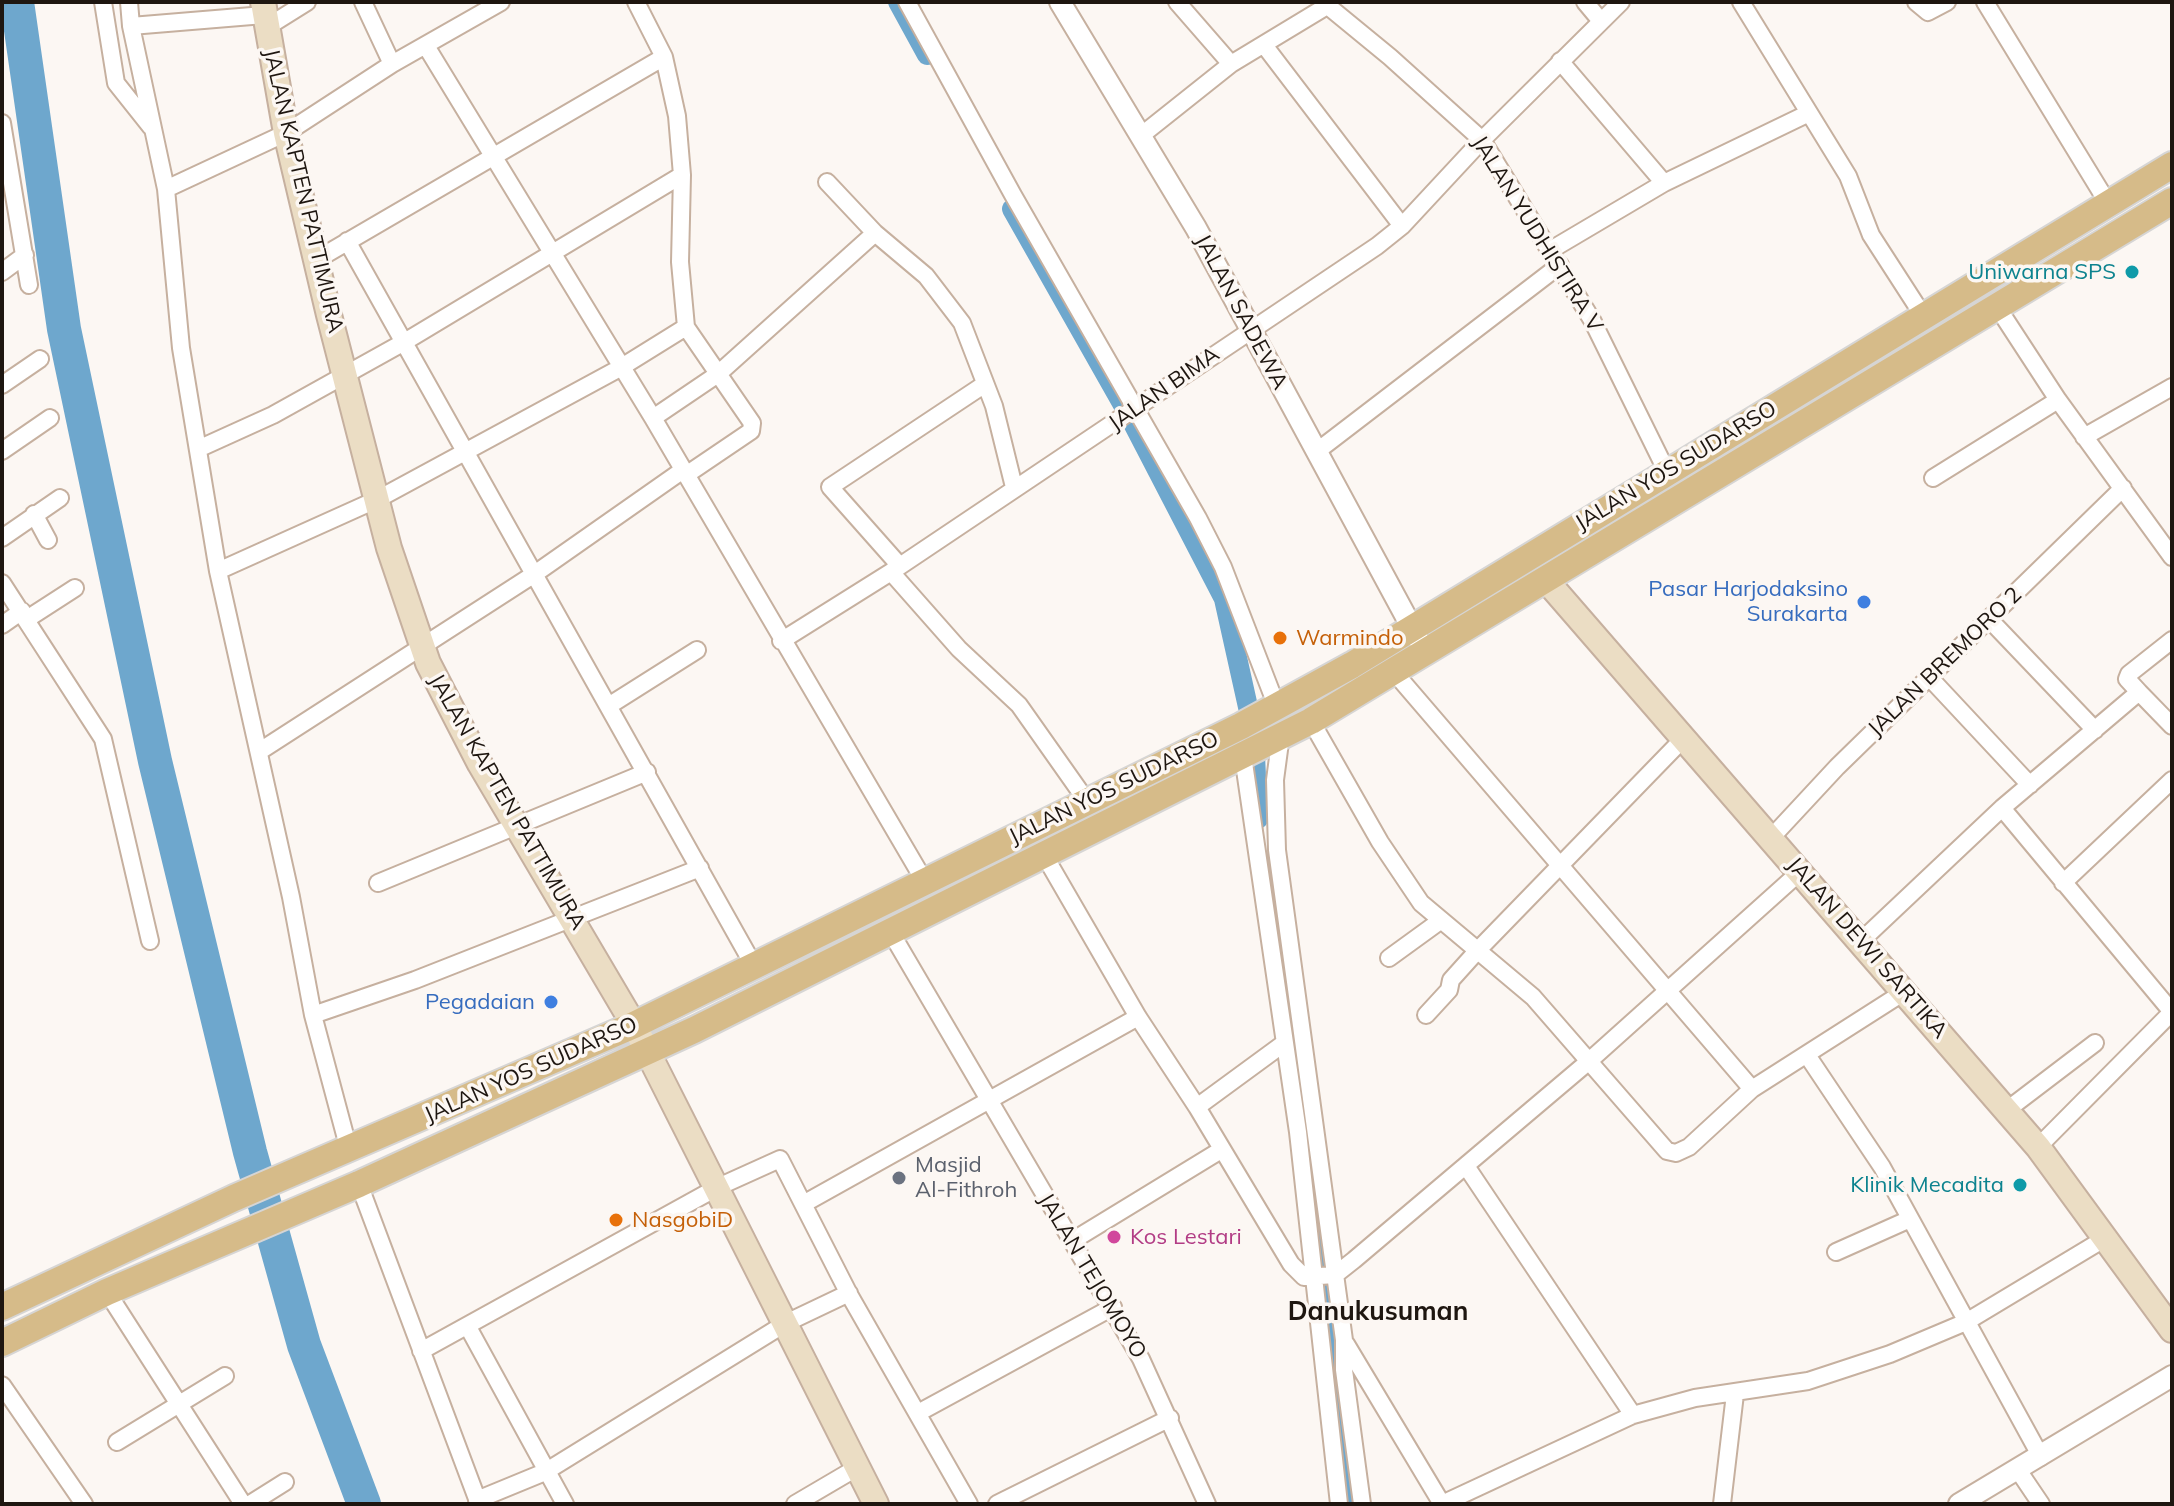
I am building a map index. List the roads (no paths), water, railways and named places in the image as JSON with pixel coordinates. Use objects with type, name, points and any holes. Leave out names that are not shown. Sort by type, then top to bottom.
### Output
[{"type":"main road","name":"JALAN KAPTEN PATTIMURA","points":[[265,14],[286,133],[316,260],[389,548],[423,647],[455,719],[634,1025],[876,1504]]},
{"type":"main road","name":"JALAN YOS SUDARSO","points":[[2,1307],[234,1198],[634,1025],[1260,716],[1411,628],[1922,314],[2172,165]]},
{"type":"main road","name":"JALAN YOS SUDARSO","points":[[2,1343],[107,1292],[359,1184],[648,1052],[1311,721],[2172,201]]},
{"type":"main road","points":[[1824,376],[1838,401]]},
{"type":"main road","name":"JALAN DEWI SARTIKA","points":[[1545,579],[2007,1110],[2038,1147],[2104,1239],[2168,1316]]},
{"type":"street","points":[[103,2],[110,63],[116,83],[152,128]]},
{"type":"street","points":[[129,2],[131,26],[166,189],[181,348],[218,571],[260,751],[313,1015],[349,1150]]},
{"type":"street","points":[[131,26],[265,14],[307,2]]},
{"type":"street","points":[[363,2],[392,64]]},
{"type":"street","points":[[166,189],[286,133],[392,64],[426,46],[480,8],[501,2]]},
{"type":"street","points":[[260,751],[536,573],[752,428],[686,327],[680,262],[682,175],[677,116],[664,57],[636,2]]},
{"type":"street","points":[[907,2],[1129,413],[1223,567],[1260,716]]},
{"type":"street","name":"JALAN SADEWA","points":[[1060,2],[1143,134],[1426,653]]},
{"type":"street","points":[[1177,2],[1231,64]]},
{"type":"street","points":[[1585,2],[1600,20]]},
{"type":"street","name":"JALAN BIMA","points":[[781,641],[896,569],[1249,330],[1344,270],[1402,226],[1482,140],[1621,2]]},
{"type":"street","points":[[1741,2],[1848,176],[1880,252],[1922,314]]},
{"type":"street","points":[[1916,2],[1928,12],[1947,2]]},
{"type":"street","points":[[1985,2],[2109,205]]},
{"type":"street","points":[[1143,134],[1231,64],[1325,4]]},
{"type":"street","name":"JALAN YUDHISTIRA V","points":[[1325,4],[1390,57],[1482,140],[1592,320],[1667,472]]},
{"type":"street","points":[[1264,45],[1402,226]]},
{"type":"street","points":[[426,46],[653,418],[925,882]]},
{"type":"street","points":[[316,260],[664,57]]},
{"type":"street","points":[[1560,61],[1664,183]]},
{"type":"street","points":[[1549,251],[1664,183],[1809,113]]},
{"type":"street","points":[[2,123],[6,171],[29,285]]},
{"type":"street","points":[[198,449],[273,415],[346,375],[682,175]]},
{"type":"street","points":[[827,182],[875,233],[926,276],[949,303],[973,345],[1014,487]]},
{"type":"street","points":[[653,418],[718,374],[875,233]]},
{"type":"street","points":[[347,241],[406,341],[754,966]]},
{"type":"street","points":[[2,272],[25,255]]},
{"type":"street","points":[[1316,452],[1560,265]]},
{"type":"street","points":[[1996,305],[2058,400],[2172,557]]},
{"type":"street","points":[[218,571],[378,499],[620,368],[686,327]]},
{"type":"street","points":[[2,385],[40,359]]},
{"type":"street","points":[[985,384],[830,487],[959,649],[1019,705],[1086,800]]},
{"type":"street","points":[[2084,437],[2172,387]]},
{"type":"street","points":[[1933,478],[2058,400]]},
{"type":"street","points":[[2,451],[50,418]]},
{"type":"street","name":"JALAN BREMORO 2","points":[[1771,838],[1929,677],[2123,488]]},
{"type":"street","points":[[2,538],[60,498]]},
{"type":"street","points":[[34,514],[48,540]]},
{"type":"street","points":[[2,583],[103,739],[150,941]]},
{"type":"street","points":[[2,625],[75,588]]},
{"type":"street","points":[[1989,619],[2095,730]]},
{"type":"street","points":[[2172,640],[2129,674],[2127,679],[2172,726]]},
{"type":"street","points":[[610,705],[697,650]]},
{"type":"street","points":[[1394,672],[1752,1089]]},
{"type":"street","points":[[1929,677],[2030,785]]},
{"type":"street","points":[[1861,941],[2002,808],[2139,692]]},
{"type":"street","points":[[1311,721],[1380,842],[1421,903],[1533,997],[1655,1141],[1676,1153],[1689,1147],[1752,1089],[1904,992]]},
{"type":"street","points":[[1279,737],[1275,780],[1277,850],[1324,1276],[1339,1504]]},
{"type":"street","points":[[1426,1015],[1449,990],[1451,980],[1557,865],[1683,739]]},
{"type":"street","points":[[1244,755],[1283,1044],[1324,1276],[1344,1340],[1442,1504],[1633,1415],[1695,1398],[1808,1381],[1864,1364],[1966,1322],[2104,1239]]},
{"type":"street","points":[[378,883],[647,772]]},
{"type":"street","points":[[2063,883],[2172,780]]},
{"type":"street","points":[[2002,808],[2172,1012],[2038,1147]]},
{"type":"street","points":[[1043,853],[1138,1017],[1197,1107],[1298,1274],[1324,1276],[1466,1166],[1667,993],[1801,871]]},
{"type":"street","points":[[313,1015],[415,980],[700,868]]},
{"type":"street","points":[[1389,958],[1440,921]]},
{"type":"street","name":"JALAN TEJOMOYO","points":[[890,931],[1113,1307],[1170,1418],[1207,1504]]},
{"type":"street","points":[[805,1203],[1138,1017]]},
{"type":"street","points":[[2007,1110],[2095,1043]]},
{"type":"street","points":[[1197,1107],[1283,1044]]},
{"type":"street","points":[[1807,1055],[1882,1167],[2041,1457]]},
{"type":"street","points":[[1072,1241],[1221,1150]]},
{"type":"street","points":[[421,1351],[718,1187],[780,1159],[849,1293],[969,1504]]},
{"type":"street","points":[[1466,1166],[1633,1415]]},
{"type":"street","points":[[359,1184],[478,1502],[545,1472],[786,1323],[849,1293]]},
{"type":"street","points":[[1836,1252],[1910,1219]]},
{"type":"street","points":[[107,1292],[243,1504]]},
{"type":"street","points":[[918,1413],[1113,1307]]},
{"type":"street","points":[[468,1327],[565,1504]]},
{"type":"street","points":[[1344,1340],[1344,1370],[1362,1504]]},
{"type":"street","points":[[117,1442],[225,1376]]},
{"type":"street","points":[[1959,1504],[2172,1376]]},
{"type":"street","points":[[2,1385],[84,1504]]},
{"type":"street","points":[[1722,1504],[1735,1394]]},
{"type":"street","points":[[997,1504],[1170,1418]]},
{"type":"street","points":[[795,1504],[858,1467]]},
{"type":"street","points":[[2018,1470],[2041,1504]]},
{"type":"street","points":[[250,1504],[285,1482]]},
{"type":"waterway","points":[[17,2],[64,329],[155,761],[250,1152],[304,1345],[364,1504]]},
{"type":"waterway","points":[[898,2],[927,55]]},
{"type":"waterway","points":[[1012,209],[1127,412],[1224,599],[1254,734],[1258,819]]},
{"type":"waterway","points":[[1291,1033],[1302,1098],[1349,1504]]},
{"type":"place","name":"Uniwarna SPS","points":[[2132,272]]},
{"type":"place","name":"Pasar Harjodaksino Surakarta","points":[[1864,602]]},
{"type":"place","name":"Warmindo","points":[[1280,638]]},
{"type":"place","name":"Pegadaian","points":[[551,1002]]},
{"type":"place","name":"Masjid Al-Fithroh","points":[[899,1178]]},
{"type":"place","name":"Klinik Mecadita","points":[[2020,1185]]},
{"type":"place","name":"NasgobiD","points":[[616,1220]]},
{"type":"place","name":"Kos Lestari","points":[[1114,1237]]},
{"type":"district","name":"Danukusuman","points":[[1378,1312]]}]
